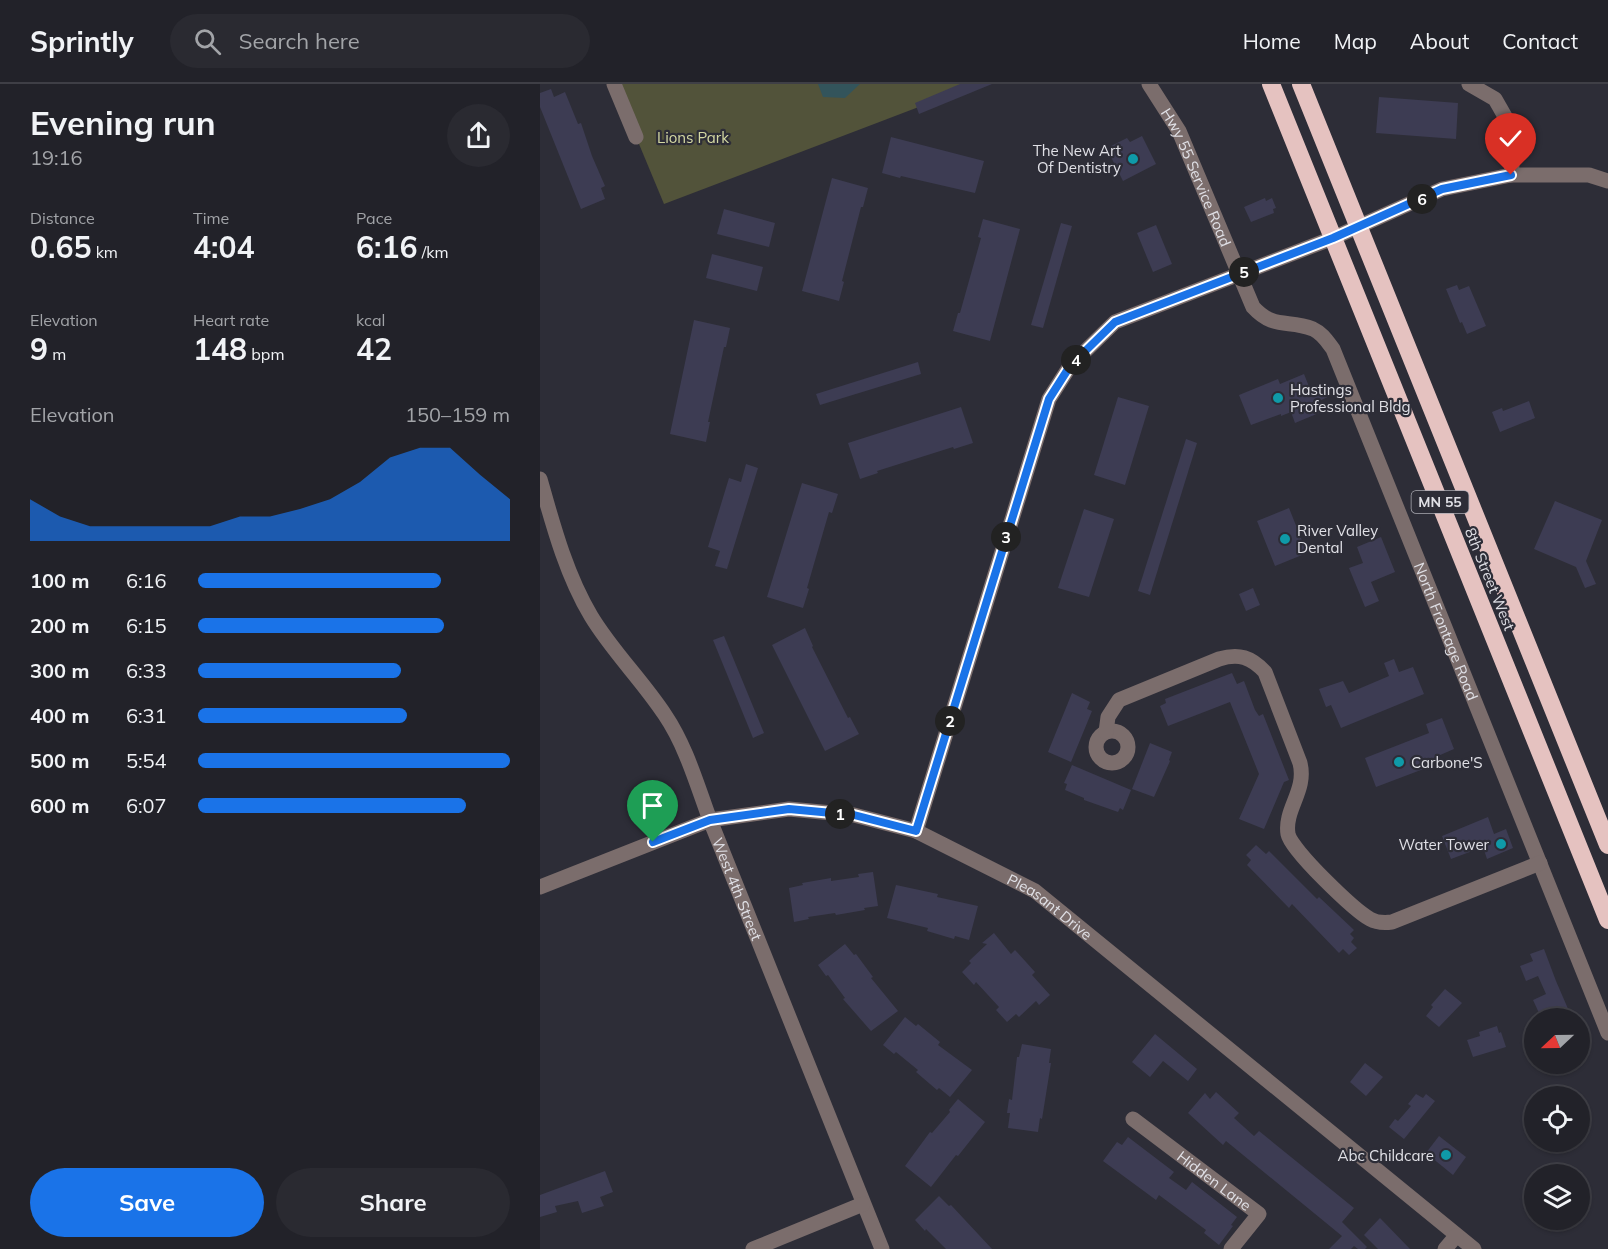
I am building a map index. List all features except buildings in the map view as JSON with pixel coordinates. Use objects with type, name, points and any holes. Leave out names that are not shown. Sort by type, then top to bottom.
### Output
[{"type":"highway","name":"8th Street West","points":[[1271,84],[1608,920]]},
{"type":"highway","name":"8th Street West","points":[[1301,84],[1608,845]]},
{"type":"street","points":[[614,84],[636,137]]},
{"type":"street","name":"Hwy 55 Service Road","points":[[1149,84],[1179,131],[1238,275]]},
{"type":"street","points":[[1468,84],[1495,99],[1515,134],[1511,175]]},
{"type":"street","points":[[916,831],[1049,399],[1070,366],[1115,322],[1333,238],[1442,189],[1511,175],[1589,176],[1608,181]]},
{"type":"street","name":"North Frontage Road","points":[[1238,275],[1252,307],[1260,316],[1270,321],[1313,329],[1324,336],[1333,349],[1608,1033]]},
{"type":"street","name":"West 4th Street","points":[[540,479],[558,539],[580,596],[612,648],[666,716],[686,757],[882,1249]]},
{"type":"street","points":[[1106,732],[1108,717],[1119,700],[1219,659],[1231,656],[1248,658],[1256,662],[1265,672],[1300,763],[1303,779],[1288,822],[1289,838],[1299,852],[1365,916],[1380,922],[1392,922],[1540,863]]},
{"type":"street","name":"Pleasant Drive","points":[[540,887],[710,820],[789,809],[854,815],[916,831],[1035,891],[1474,1249]]},
{"type":"street","name":"Hidden Lane","points":[[1133,1119],[1259,1214],[1231,1249]]},
{"type":"street","points":[[753,1249],[863,1204]]},
{"type":"street","points":[[1445,1249],[1456,1236]]},
{"type":"green space","name":"Lions Park","points":[[614,84],[979,84],[664,204]]},
{"type":"water","points":[[818,84],[860,84],[845,98],[823,97]]},
{"type":"place","name":"The New Art Of Dentistry","points":[[1133,159]]},
{"type":"place","name":"Hastings Professional Bldg","points":[[1278,398]]},
{"type":"place","name":"River Valley Dental","points":[[1285,539]]},
{"type":"place","name":"Carbone'S","points":[[1399,762]]},
{"type":"place","name":"Water Tower","points":[[1501,844]]},
{"type":"place","name":"Abc Childcare","points":[[1446,1155]]},
{"type":"route","points":[[653,842],[710,820],[789,809],[854,815],[916,831],[1049,399],[1070,366],[1115,322],[1333,238],[1442,189],[1511,175]]}]
